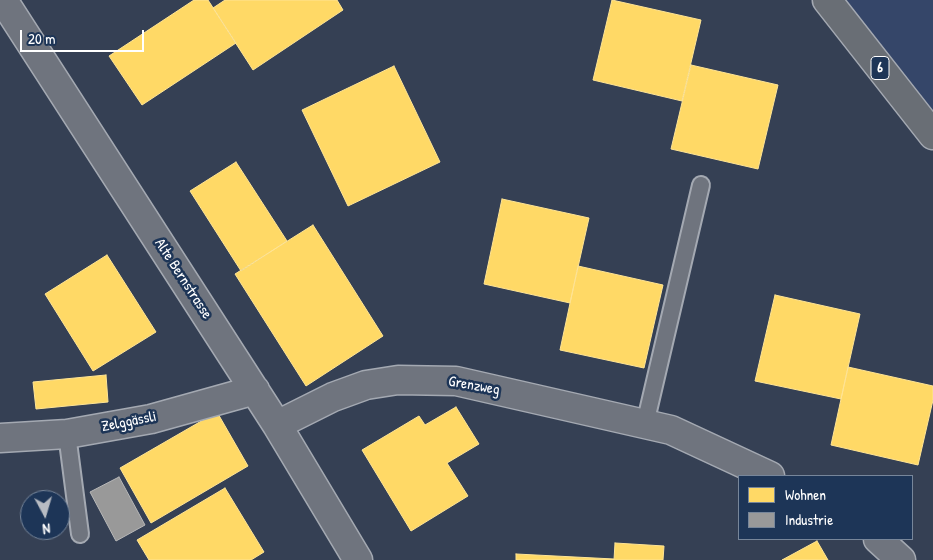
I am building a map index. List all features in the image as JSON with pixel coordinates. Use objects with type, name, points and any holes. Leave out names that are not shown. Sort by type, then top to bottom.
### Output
[{"type":"main road","name":"6","points":[[827,0],[933,135]]},
{"type":"street","name":"Alte Bernstrasse","points":[[9,2],[277,425],[346,556]]},
{"type":"street","name":"Grenzweg","points":[[277,425],[332,397],[366,385],[398,380],[456,381],[671,430],[768,475]]},
{"type":"street","name":"Zelggässli","points":[[0,438],[67,434],[173,414],[255,390]]},
{"type":"street","points":[[879,540],[901,560]]},
{"type":"lane","points":[[645,424],[701,185]]},
{"type":"lane","points":[[67,434],[80,534]]},
{"type":"shaded area","points":[[829,0],[933,0],[933,135]]},
{"type":"building: Wohnen","points":[[194,0],[208,0],[236,43],[142,105],[109,56]]},
{"type":"building: Wohnen","points":[[225,0],[337,0],[343,10],[253,70],[213,8]]},
{"type":"building: Wohnen","points":[[612,0],[701,20],[682,101],[593,80]]},
{"type":"building: Wohnen","points":[[691,65],[778,85],[758,169],[671,149]]},
{"type":"building: Wohnen","points":[[394,66],[440,162],[348,206],[302,110]]},
{"type":"building: Wohnen","points":[[236,162],[287,241],[241,271],[190,191]]},
{"type":"building: Wohnen","points":[[502,199],[589,218],[570,303],[484,284]]},
{"type":"building: Wohnen","points":[[313,225],[383,336],[306,386],[235,274]]},
{"type":"building: Wohnen","points":[[107,255],[156,332],[93,371],[45,294]]},
{"type":"building: Wohnen","points":[[578,266],[663,285],[644,368],[560,350]]},
{"type":"building: Wohnen","points":[[775,295],[860,314],[841,399],[755,381]]},
{"type":"building: Wohnen","points":[[848,367],[933,386],[933,400],[918,465],[831,445]]},
{"type":"building: Wohnen","points":[[106,375],[108,402],[36,409],[33,382]]},
{"type":"building: Wohnen","points":[[456,407],[479,444],[447,463],[468,496],[411,531],[362,450],[419,416],[425,425]]},
{"type":"building: Wohnen","points":[[217,412],[248,466],[151,523],[120,468]]},
{"type":"building: Wohnen","points":[[225,488],[264,552],[251,560],[149,560],[137,540]]},
{"type":"building: Wohnen","points":[[817,541],[828,560],[782,560]]},
{"type":"building: Wohnen","points":[[615,543],[664,546],[663,560],[614,560]]},
{"type":"building: Wohnen","points":[[516,554],[614,559],[614,560],[516,560]]},
{"type":"building: Industrie","points":[[119,477],[145,525],[116,541],[90,492]]}]
